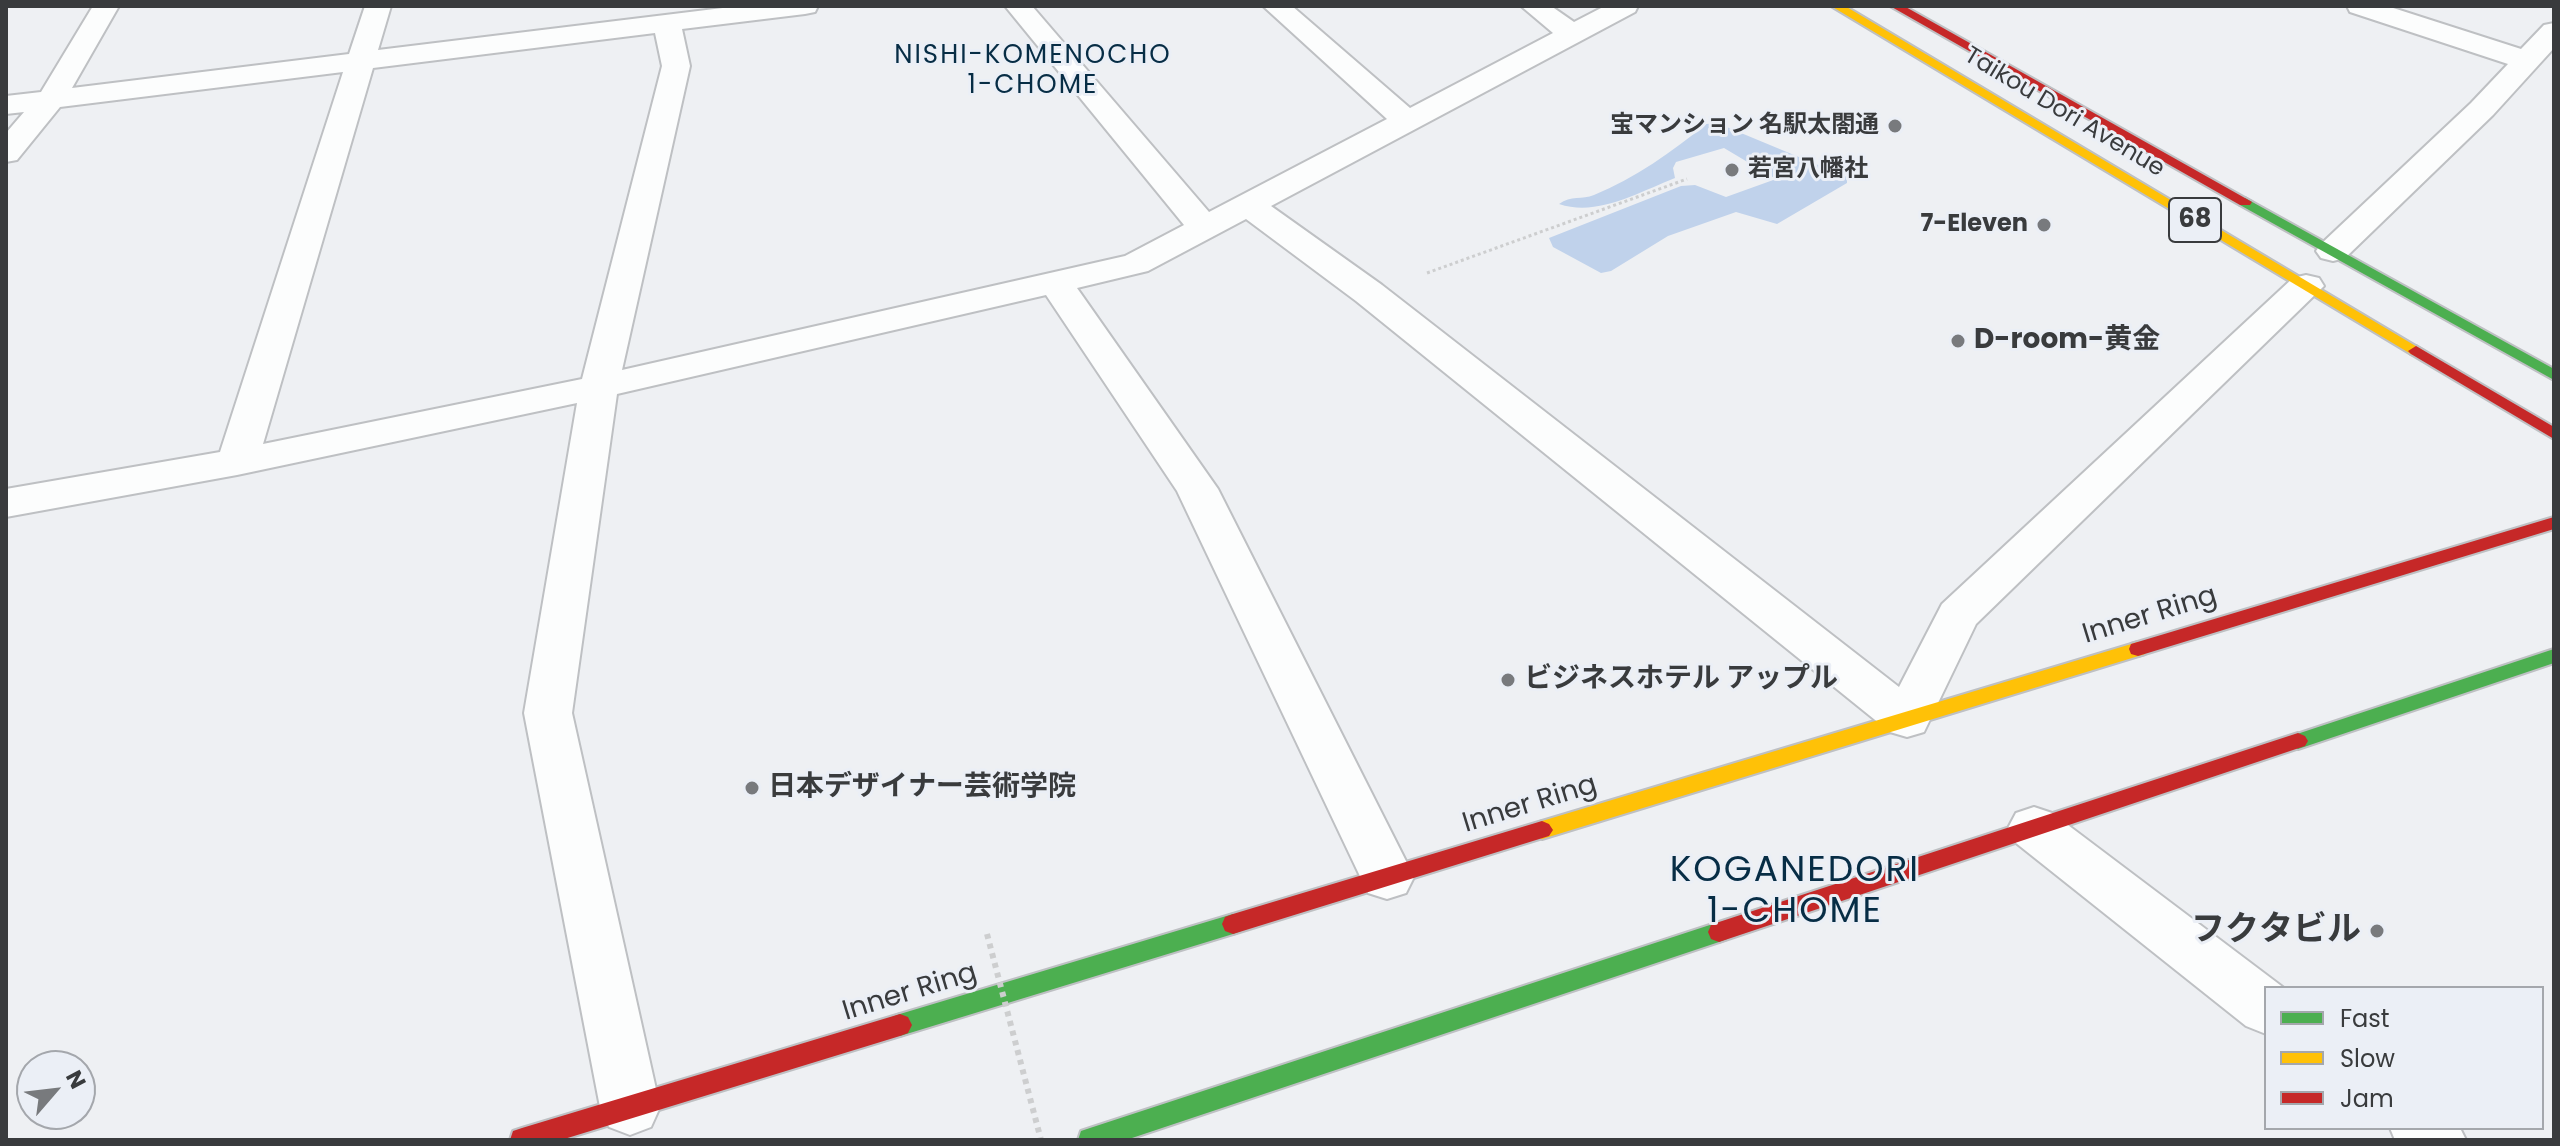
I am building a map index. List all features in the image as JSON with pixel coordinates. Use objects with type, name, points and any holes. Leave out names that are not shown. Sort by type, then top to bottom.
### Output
[{"type":"main road","name":"Taikou Dori Avenue","points":[[1837,6],[2554,434]]},
{"type":"main road","name":"Taikou Dori Avenue","points":[[1896,6],[2554,375]]},
{"type":"main road","name":"Inner Ring","points":[[522,1140],[2554,523]]},
{"type":"main road","points":[[1090,1140],[2554,656]]},
{"type":"street","points":[[6,153],[51,99],[106,6]]},
{"type":"street","points":[[237,462],[378,6]]},
{"type":"street","points":[[6,105],[667,23],[728,11],[805,6]]},
{"type":"street","points":[[1018,6],[1203,227]]},
{"type":"street","points":[[1276,6],[1406,120]]},
{"type":"street","points":[[1534,6],[1571,33]]},
{"type":"street","points":[[6,503],[237,462],[599,387],[1136,264],[1625,6]]},
{"type":"street","points":[[2360,6],[2525,60]]},
{"type":"street","points":[[630,1107],[548,713],[599,387],[676,66],[667,23]]},
{"type":"street","points":[[2333,251],[2482,109],[2554,31]]},
{"type":"street","points":[[1249,206],[1369,293],[1907,719],[1958,615],[2306,286]]},
{"type":"street","points":[[1056,284],[1197,489],[1387,877]]},
{"type":"street","points":[[2034,828],[2264,1006]]},
{"type":"path","points":[[1369,293],[1687,179]]},
{"type":"path","points":[[987,934],[1041,1140]]},
{"type":"shaded area","points":[[1717,123],[1847,177],[1847,183],[1777,224],[1736,212],[1668,236],[1611,271],[1601,273],[1553,247],[1549,238],[1681,186],[1695,185],[1726,197],[1776,179],[1724,148],[1676,162],[1673,168],[1675,178],[1618,201],[1589,207],[1559,204],[1594,195],[1624,181],[1706,124]]},
{"type":"traffic: fast","points":[[2245,202],[2554,375]]},
{"type":"traffic: fast","points":[[2298,741],[2554,656]]},
{"type":"traffic: fast","points":[[900,1025],[1233,924]]},
{"type":"traffic: fast","points":[[1090,1140],[1719,932]]},
{"type":"traffic: slow","points":[[1837,6],[2416,351]]},
{"type":"traffic: slow","points":[[1542,830],[2138,649]]},
{"type":"traffic: jam","points":[[1896,6],[2245,202]]},
{"type":"traffic: jam","points":[[2416,351],[2554,434]]},
{"type":"traffic: jam","points":[[2138,649],[2554,523]]},
{"type":"traffic: jam","points":[[1719,932],[2298,741]]},
{"type":"traffic: jam","points":[[1233,924],[1542,830]]},
{"type":"traffic: jam","points":[[522,1140],[900,1025]]},
{"type":"place","name":"宝マンション 名駅太閤通","points":[[1895,126]]},
{"type":"place","name":"若宮八幡社","points":[[1732,170]]},
{"type":"place","name":"7-Eleven","points":[[2044,225]]},
{"type":"place","name":"D-room-黄金","points":[[1958,341]]},
{"type":"place","name":"ビジネスホテル アップル","points":[[1508,680]]},
{"type":"place","name":"日本デザイナー芸術学院","points":[[752,788]]},
{"type":"place","name":"フクタビル","points":[[2377,931]]},
{"type":"district","name":"NISHI-KOMENOCHO 1-CHOME","points":[[1033,71]]},
{"type":"district","name":"KOGANEDORI 1-CHOME","points":[[1795,892]]}]
